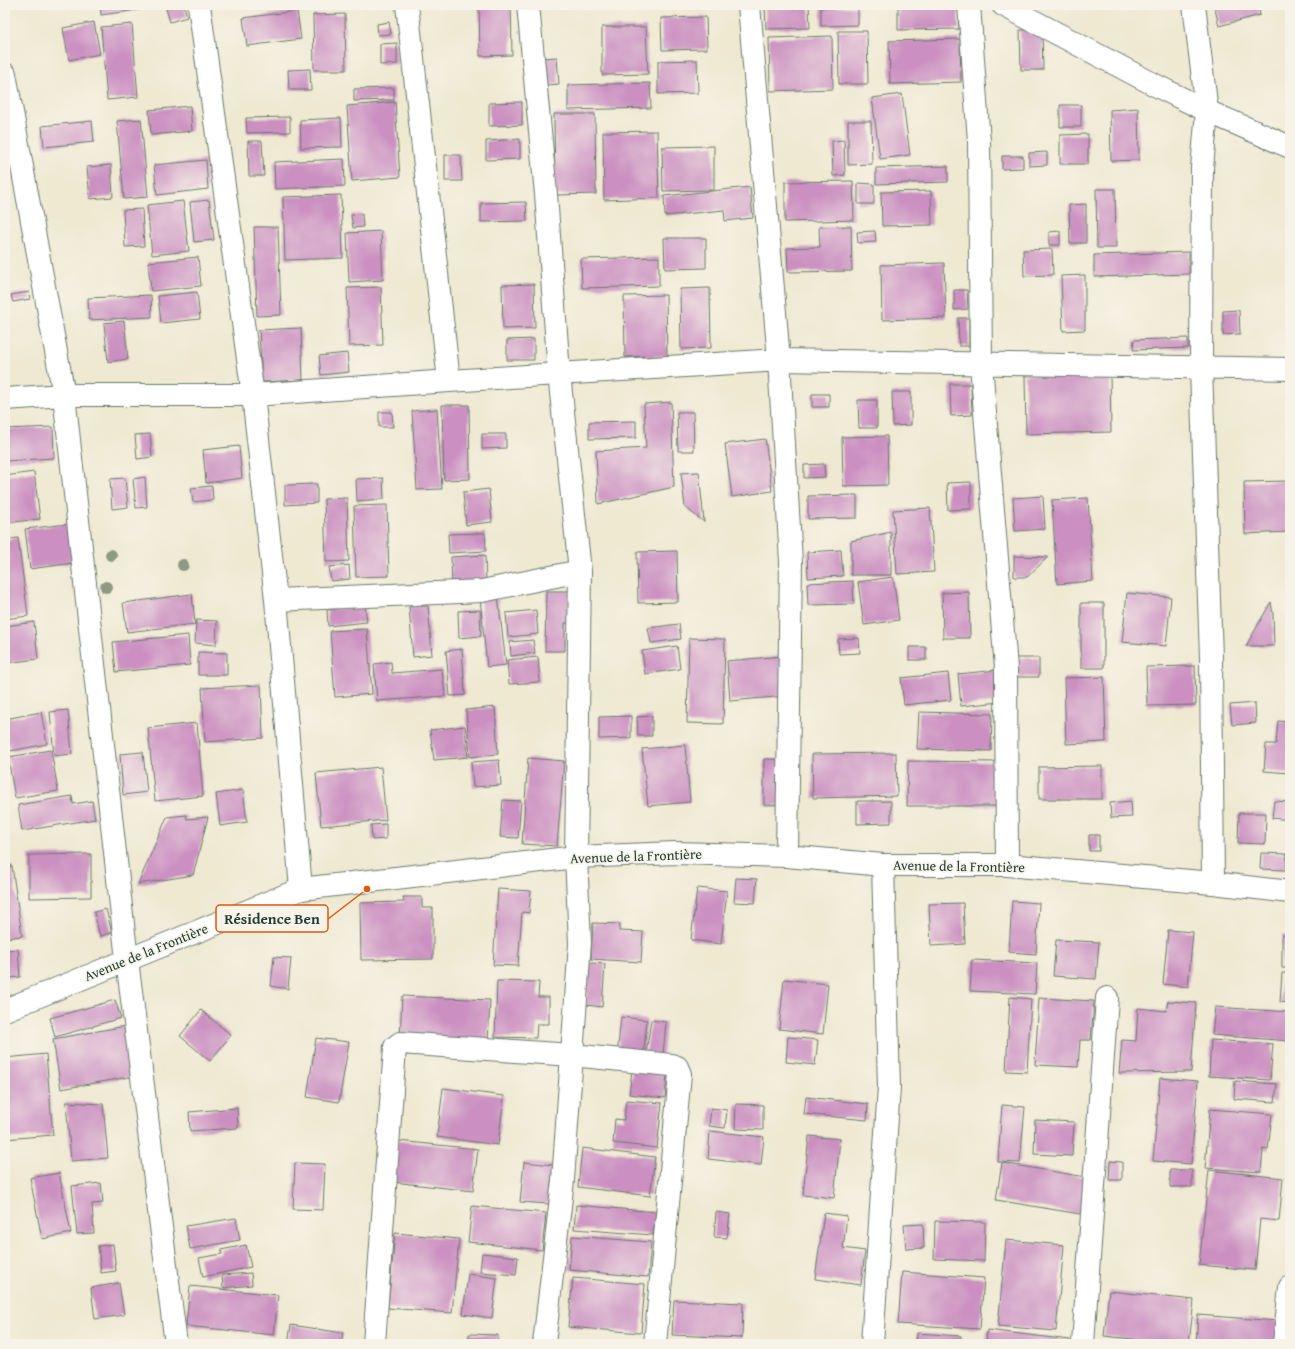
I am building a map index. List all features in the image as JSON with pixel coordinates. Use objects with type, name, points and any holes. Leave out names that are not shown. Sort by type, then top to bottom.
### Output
[{"type":"street","points":[[198,5],[253,395],[276,600],[301,889]]},
{"type":"street","points":[[407,5],[449,381]]},
{"type":"street","points":[[528,5],[546,194],[559,374],[580,571],[576,858],[580,943],[563,1180],[544,1344]]},
{"type":"street","points":[[749,5],[779,360],[791,562],[787,856]]},
{"type":"street","points":[[970,5],[979,142],[981,364],[1006,668],[1007,865]]},
{"type":"street","points":[[1003,5],[1207,111],[1290,147]]},
{"type":"street","points":[[1194,5],[1207,111],[1202,168],[1201,368],[1211,658],[1213,884]]},
{"type":"street","points":[[5,74],[64,395],[127,960],[176,1344]]},
{"type":"street","points":[[5,399],[64,395],[253,395],[779,360],[1290,369]]},
{"type":"street","points":[[276,600],[482,590],[580,571]]},
{"type":"street","name":"Avenue de la Frontière","points":[[5,1010],[301,889],[576,858],[675,853],[787,856],[883,865],[1007,865],[1290,892]]},
{"type":"street","points":[[872,1344],[889,1087],[883,865]]},
{"type":"street","points":[[1083,1344],[1107,998]]},
{"type":"street","points":[[374,1344],[394,1047],[400,1043],[572,1055],[677,1067],[680,1074],[655,1344]]},
{"type":"street","points":[[1284,1344],[1290,1287]]},
{"type":"building","points":[[100,5],[144,5],[144,9],[101,15]]},
{"type":"building","points":[[165,5],[184,5],[187,17],[170,22]]},
{"type":"building","points":[[479,5],[511,5],[512,55],[480,56]]},
{"type":"building","points":[[765,5],[809,5],[810,28],[766,29]]},
{"type":"building","points":[[898,5],[958,5],[959,29],[898,30]]},
{"type":"building","points":[[1214,5],[1258,5],[1260,15],[1219,26]]},
{"type":"building","points":[[821,7],[858,7],[858,25],[821,26]]},
{"type":"building","points":[[297,11],[301,39],[247,46],[243,18]]},
{"type":"building","points":[[345,14],[346,70],[314,70],[313,15]]},
{"type":"building","points":[[706,17],[707,49],[662,50],[661,18]]},
{"type":"building","points":[[94,22],[100,54],[69,60],[63,28]]},
{"type":"building","points":[[389,22],[391,34],[378,35],[377,24]]},
{"type":"building","points":[[132,24],[138,97],[107,100],[101,27]]},
{"type":"building","points":[[602,27],[646,27],[648,74],[602,75]]},
{"type":"building","points":[[1020,30],[1042,30],[1043,70],[1021,70]]},
{"type":"building","points":[[838,31],[867,31],[868,84],[839,84]]},
{"type":"building","points":[[832,36],[833,89],[770,91],[769,38]]},
{"type":"building","points":[[960,39],[961,82],[890,84],[889,41]]},
{"type":"building","points":[[397,43],[397,64],[380,65],[380,44]]},
{"type":"building","points":[[557,57],[559,84],[547,85],[544,58]]},
{"type":"building","points":[[697,60],[698,93],[658,94],[658,61]]},
{"type":"building","points":[[310,69],[311,90],[289,90],[288,70]]},
{"type":"building","points":[[650,83],[651,108],[568,110],[568,85]]},
{"type":"building","points":[[394,88],[394,100],[354,101],[354,89]]},
{"type":"building","points":[[902,94],[910,155],[880,159],[872,98]]},
{"type":"building","points":[[395,102],[400,177],[352,181],[347,106]]},
{"type":"building","points":[[522,102],[522,125],[489,126],[489,103]]},
{"type":"building","points":[[1060,105],[1081,105],[1081,127],[1060,127]]},
{"type":"building","points":[[190,106],[192,131],[151,135],[149,110]]},
{"type":"building","points":[[1138,108],[1139,160],[1111,161],[1110,110]]},
{"type":"building","points":[[554,114],[595,114],[596,194],[555,195]]},
{"type":"building","points":[[290,117],[290,132],[247,133],[246,118]]},
{"type":"building","points":[[341,118],[342,147],[301,148],[300,120]]},
{"type":"building","points":[[141,119],[148,197],[124,199],[117,121]]},
{"type":"building","points":[[92,121],[94,142],[44,147],[42,126]]},
{"type":"building","points":[[848,121],[871,121],[872,164],[848,165]]},
{"type":"building","points":[[657,131],[659,198],[604,200],[603,132]]},
{"type":"building","points":[[1088,134],[1088,164],[1060,164],[1060,135]]},
{"type":"building","points":[[520,139],[520,159],[486,160],[486,141]]},
{"type":"building","points":[[844,140],[845,175],[833,176],[832,141]]},
{"type":"building","points":[[248,141],[262,141],[264,176],[249,176]]},
{"type":"building","points":[[714,146],[714,190],[663,191],[662,147]]},
{"type":"building","points":[[1047,152],[1047,165],[1029,166],[1029,153]]},
{"type":"building","points":[[445,155],[461,155],[462,181],[445,181]]},
{"type":"building","points":[[1002,156],[1023,156],[1023,168],[1002,169]]},
{"type":"building","points":[[344,159],[345,186],[275,189],[274,162]]},
{"type":"building","points":[[206,160],[208,189],[157,195],[154,165]]},
{"type":"building","points":[[111,165],[113,197],[90,199],[87,167]]},
{"type":"building","points":[[948,166],[948,182],[876,184],[876,168]]},
{"type":"building","points":[[853,181],[854,220],[785,222],[785,182]]},
{"type":"building","points":[[858,183],[874,184],[874,204],[858,204]]},
{"type":"building","points":[[750,187],[753,218],[725,221],[724,210],[665,216],[664,196]]},
{"type":"building","points":[[1096,189],[1115,189],[1116,248],[1097,248]]},
{"type":"building","points":[[931,191],[932,225],[882,226],[881,192]]},
{"type":"building","points":[[341,195],[343,258],[285,260],[283,197]]},
{"type":"building","points":[[209,200],[214,240],[194,242],[190,202]]},
{"type":"building","points":[[183,201],[189,251],[152,255],[147,205]]},
{"type":"building","points":[[526,202],[527,221],[481,222],[481,203]]},
{"type":"building","points":[[1086,204],[1086,243],[1070,243],[1069,205]]},
{"type":"building","points":[[142,209],[144,246],[125,247],[123,210]]},
{"type":"building","points":[[362,214],[363,227],[353,228],[351,215]]},
{"type":"building","points":[[851,226],[852,271],[788,272],[787,248],[820,247],[819,227]]},
{"type":"building","points":[[254,227],[278,227],[281,315],[257,316]]},
{"type":"building","points":[[381,231],[383,280],[349,282],[347,233]]},
{"type":"building","points":[[875,231],[876,242],[858,243],[857,232]]},
{"type":"building","points":[[1060,231],[1060,245],[1049,245],[1049,232]]},
{"type":"building","points":[[664,238],[706,238],[706,268],[665,269]]},
{"type":"building","points":[[1052,249],[1053,275],[1024,276],[1023,250]]},
{"type":"building","points":[[1189,252],[1189,274],[1094,277],[1094,255]]},
{"type":"building","points":[[198,257],[201,286],[151,291],[148,262]]},
{"type":"building","points":[[659,257],[659,286],[582,288],[581,259]]},
{"type":"building","points":[[944,263],[946,318],[882,320],[881,265]]},
{"type":"building","points":[[1085,275],[1085,330],[1063,331],[1061,276]]},
{"type":"building","points":[[534,284],[535,328],[503,329],[502,285]]},
{"type":"building","points":[[381,287],[383,345],[349,346],[347,288]]},
{"type":"building","points":[[710,288],[711,348],[681,349],[680,289]]},
{"type":"building","points":[[954,290],[967,290],[968,309],[954,310]]},
{"type":"building","points":[[29,292],[30,299],[13,302],[11,295]]},
{"type":"building","points":[[197,292],[200,319],[161,323],[158,296]]},
{"type":"building","points":[[151,295],[152,317],[89,320],[88,298]]},
{"type":"building","points":[[666,295],[667,356],[625,357],[624,296]]},
{"type":"building","points":[[1239,310],[1240,334],[1223,335],[1223,311]]},
{"type":"building","points":[[958,318],[969,318],[969,346],[959,346]]},
{"type":"building","points":[[124,321],[128,359],[108,362],[104,323]]},
{"type":"building","points":[[301,328],[303,380],[262,382],[259,330]]},
{"type":"building","points":[[1188,338],[1188,348],[1133,350],[1134,340]]},
{"type":"building","points":[[534,339],[534,360],[507,360],[507,340]]},
{"type":"building","points":[[347,353],[349,372],[321,375],[319,356]]},
{"type":"building","points":[[1110,373],[1111,432],[1026,434],[1025,375]]},
{"type":"building","points":[[950,384],[971,384],[972,415],[951,416]]},
{"type":"building","points":[[892,392],[911,392],[911,425],[893,426]]},
{"type":"building","points":[[812,394],[829,394],[829,407],[812,407]]},
{"type":"building","points":[[858,400],[877,400],[877,428],[859,428]]},
{"type":"building","points":[[671,402],[674,487],[598,504],[596,451],[646,448],[644,404]]},
{"type":"building","points":[[442,405],[469,405],[470,479],[444,480]]},
{"type":"building","points":[[437,409],[442,489],[417,490],[412,411]]},
{"type":"building","points":[[379,412],[392,412],[393,427],[379,427]]},
{"type":"building","points":[[677,412],[693,412],[694,451],[678,451]]},
{"type":"building","points":[[636,421],[636,438],[589,439],[589,422]]},
{"type":"building","points":[[53,427],[54,458],[5,461],[5,429]]},
{"type":"building","points":[[150,434],[152,457],[137,459],[135,435]]},
{"type":"building","points":[[482,434],[506,434],[506,448],[482,449]]},
{"type":"building","points":[[887,436],[888,485],[843,486],[842,437]]},
{"type":"building","points":[[765,439],[772,491],[732,497],[725,444]]},
{"type":"building","points":[[239,446],[242,478],[206,483],[203,450]]},
{"type":"building","points":[[824,464],[825,477],[804,478],[804,465]]},
{"type":"building","points":[[34,472],[40,519],[5,523],[5,476]]},
{"type":"building","points":[[699,472],[704,522],[685,507],[681,473]]},
{"type":"building","points":[[145,477],[147,507],[136,508],[133,479]]},
{"type":"building","points":[[125,478],[128,507],[112,509],[110,479]]},
{"type":"building","points":[[383,478],[384,499],[357,501],[356,479]]},
{"type":"building","points":[[1287,481],[1289,532],[1245,534],[1244,482]]},
{"type":"building","points":[[971,482],[971,509],[948,510],[947,483]]},
{"type":"building","points":[[317,484],[317,503],[285,505],[285,485]]},
{"type":"building","points":[[212,486],[213,500],[193,502],[191,488]]},
{"type":"building","points":[[489,489],[492,522],[466,525],[463,492]]},
{"type":"building","points":[[857,495],[857,518],[808,519],[808,496]]},
{"type":"building","points":[[1043,496],[1045,529],[1015,531],[1013,498]]},
{"type":"building","points":[[347,498],[349,561],[326,562],[324,499]]},
{"type":"building","points":[[1088,498],[1093,581],[1057,584],[1052,500]]},
{"type":"building","points":[[387,505],[389,576],[356,577],[354,506]]},
{"type":"building","points":[[930,508],[934,572],[897,574],[893,510]]},
{"type":"building","points":[[68,524],[73,563],[30,569],[25,529]]},
{"type":"building","points":[[891,532],[891,575],[851,575],[851,541]]},
{"type":"building","points":[[485,533],[486,551],[449,553],[448,534]]},
{"type":"building","points":[[18,538],[28,616],[5,619],[5,540]]},
{"type":"building","points":[[841,550],[843,576],[808,578],[807,552]]},
{"type":"building","points":[[677,551],[678,602],[638,603],[637,552]]},
{"type":"building","points":[[485,555],[486,585],[452,587],[451,557]]},
{"type":"building","points":[[1014,556],[1048,557],[1027,577],[1014,577]]},
{"type":"building","points":[[349,565],[350,579],[331,581],[329,567]]},
{"type":"building","points":[[893,577],[899,620],[864,625],[858,582]]},
{"type":"building","points":[[853,581],[854,604],[808,605],[807,583]]},
{"type":"building","points":[[546,591],[570,591],[569,623],[565,623],[565,651],[545,651]]},
{"type":"building","points":[[969,592],[970,638],[943,638],[942,593]]},
{"type":"building","points":[[1127,593],[1171,597],[1166,646],[1122,642]]},
{"type":"building","points":[[192,594],[195,624],[127,632],[123,603]]},
{"type":"building","points":[[498,596],[506,665],[487,667],[480,598]]},
{"type":"building","points":[[1271,602],[1274,646],[1246,646]]},
{"type":"building","points":[[1081,603],[1104,603],[1104,668],[1081,668]]},
{"type":"building","points":[[365,606],[367,622],[328,626],[327,610]]},
{"type":"building","points":[[428,606],[432,655],[413,657],[409,607]]},
{"type":"building","points":[[480,610],[481,636],[459,638],[458,611]]},
{"type":"building","points":[[536,610],[538,634],[508,637],[506,613]]},
{"type":"building","points":[[196,620],[217,621],[216,645],[195,643]]},
{"type":"building","points":[[34,622],[38,659],[5,663],[5,626]]},
{"type":"building","points":[[679,624],[681,639],[651,643],[648,628]]},
{"type":"building","points":[[367,629],[372,694],[335,697],[330,631]]},
{"type":"building","points":[[188,635],[190,665],[116,672],[113,642]]},
{"type":"building","points":[[689,638],[725,639],[723,724],[687,723]]},
{"type":"building","points":[[859,638],[860,653],[839,654],[838,639]]},
{"type":"building","points":[[533,640],[535,653],[511,656],[510,642]]},
{"type":"building","points":[[677,646],[680,669],[645,674],[642,651]]},
{"type":"building","points":[[909,647],[926,647],[926,660],[909,660]]},
{"type":"building","points":[[462,649],[465,695],[450,696],[446,651]]},
{"type":"building","points":[[198,652],[227,653],[227,675],[198,675]]},
{"type":"building","points":[[782,656],[786,696],[730,701],[727,661]]},
{"type":"building","points":[[538,657],[540,682],[509,684],[507,660]]},
{"type":"building","points":[[1015,658],[1039,658],[1039,677],[1016,677]]},
{"type":"building","points":[[391,662],[392,673],[442,669],[445,696],[377,701],[374,664]]},
{"type":"building","points":[[1195,666],[1196,705],[1147,706],[1146,667]]},
{"type":"building","points":[[998,670],[1001,702],[961,706],[958,674]]},
{"type":"building","points":[[948,673],[951,700],[904,705],[901,678]]},
{"type":"building","points":[[1104,677],[1106,742],[1066,744],[1064,678]]},
{"type":"building","points":[[261,685],[263,738],[205,742],[202,688]]},
{"type":"building","points":[[1255,703],[1256,723],[1232,725],[1230,705]]},
{"type":"building","points":[[495,707],[498,754],[470,757],[466,710]]},
{"type":"building","points":[[68,710],[72,754],[54,756],[50,712]]},
{"type":"building","points":[[41,712],[47,744],[10,751],[5,719]]},
{"type":"building","points":[[919,712],[992,714],[991,751],[917,749]]},
{"type":"building","points":[[631,716],[631,738],[599,739],[599,717]]},
{"type":"building","points":[[652,716],[652,736],[638,736],[637,717]]},
{"type":"building","points":[[1278,721],[1290,722],[1290,773],[1264,771],[1266,744],[1276,744]]},
{"type":"building","points":[[197,723],[203,796],[155,801],[148,728]]},
{"type":"building","points":[[465,726],[468,757],[434,760],[430,730]]},
{"type":"building","points":[[685,745],[690,802],[648,806],[642,749]]},
{"type":"building","points":[[51,750],[58,791],[15,798],[8,757]]},
{"type":"building","points":[[143,752],[147,792],[123,795],[120,754]]},
{"type":"building","points":[[896,753],[897,796],[813,798],[812,754]]},
{"type":"building","points":[[528,758],[564,761],[557,846],[522,844]]},
{"type":"building","points":[[764,759],[783,759],[782,805],[764,805]]},
{"type":"building","points":[[499,760],[501,785],[473,787],[471,762]]},
{"type":"building","points":[[908,761],[1000,762],[999,806],[907,806]]},
{"type":"building","points":[[1102,766],[1102,799],[1039,799],[1039,767]]},
{"type":"building","points":[[381,767],[386,820],[321,826],[316,773]]},
{"type":"building","points":[[243,790],[247,822],[220,826],[216,794]]},
{"type":"building","points":[[72,796],[73,804],[92,801],[95,819],[22,831],[18,805]]},
{"type":"building","points":[[503,800],[521,801],[518,838],[500,837]]},
{"type":"building","points":[[857,801],[891,801],[891,823],[857,824]]},
{"type":"building","points":[[1131,801],[1132,817],[1111,818],[1110,803]]},
{"type":"building","points":[[1274,801],[1290,802],[1290,820],[1272,818]]},
{"type":"building","points":[[1239,813],[1266,813],[1265,844],[1238,843]]},
{"type":"building","points":[[186,815],[187,819],[208,817],[193,875],[138,884],[167,817]]},
{"type":"building","points":[[386,824],[386,839],[372,840],[371,825]]},
{"type":"building","points":[[1089,835],[1099,835],[1099,851],[1089,851]]},
{"type":"building","points":[[1261,853],[1287,854],[1286,870],[1260,869]]},
{"type":"building","points":[[91,854],[91,897],[29,898],[29,855]]},
{"type":"building","points":[[12,866],[22,936],[5,938],[5,867]]},
{"type":"building","points":[[736,878],[757,879],[755,903],[734,902]]},
{"type":"building","points":[[697,888],[727,891],[721,944],[691,940]]},
{"type":"building","points":[[498,889],[531,891],[529,913],[522,912],[518,966],[493,965]]},
{"type":"building","points":[[403,897],[422,897],[422,908],[433,908],[433,959],[361,960],[360,903],[404,902]]},
{"type":"building","points":[[1012,901],[1039,903],[1036,954],[1009,952]]},
{"type":"building","points":[[963,903],[965,944],[931,946],[929,904]]},
{"type":"building","points":[[106,909],[112,933],[100,936],[94,912]]},
{"type":"building","points":[[593,923],[620,924],[619,931],[643,932],[641,962],[591,959]]},
{"type":"building","points":[[1168,930],[1193,932],[1188,987],[1163,984]]},
{"type":"building","points":[[1282,935],[1290,935],[1290,968],[1282,968]]},
{"type":"building","points":[[1056,940],[1099,942],[1096,979],[1053,976]]},
{"type":"building","points":[[18,949],[20,977],[5,978],[5,950]]},
{"type":"building","points":[[274,957],[291,958],[288,989],[271,986]]},
{"type":"building","points":[[972,960],[1037,963],[1035,994],[970,991]]},
{"type":"building","points":[[590,963],[605,964],[602,1007],[586,1005]]},
{"type":"building","points":[[1282,973],[1290,973],[1290,1003],[1280,1002]]},
{"type":"building","points":[[784,979],[828,984],[823,1034],[779,1029]]},
{"type":"building","points":[[497,981],[539,982],[538,997],[549,997],[549,1024],[537,1024],[536,1038],[495,1037]]},
{"type":"building","points":[[402,996],[490,1000],[488,1042],[400,1038]]},
{"type":"building","points":[[1010,997],[1031,999],[1027,1072],[1006,1071]]},
{"type":"building","points":[[1039,998],[1094,1001],[1091,1040],[1080,1040],[1078,1067],[1035,1065]]},
{"type":"building","points":[[115,1000],[121,1018],[55,1037],[50,1018]]},
{"type":"building","points":[[1168,1001],[1196,1003],[1191,1072],[1119,1073],[1122,1040],[1136,1041],[1138,1008],[1166,1011]]},
{"type":"building","points":[[1215,1007],[1290,1012],[1290,1041],[1212,1035]]},
{"type":"building","points":[[201,1010],[231,1035],[210,1061],[180,1036]]},
{"type":"building","points":[[621,1017],[647,1020],[643,1059],[617,1057]]},
{"type":"building","points":[[651,1020],[666,1022],[663,1055],[646,1053]]},
{"type":"building","points":[[126,1026],[135,1076],[61,1089],[53,1039]]},
{"type":"building","points":[[788,1037],[818,1040],[815,1065],[786,1062]]},
{"type":"building","points":[[316,1038],[349,1042],[339,1102],[307,1097]]},
{"type":"building","points":[[1211,1040],[1273,1044],[1270,1080],[1209,1076]]},
{"type":"building","points":[[46,1054],[53,1135],[5,1139],[5,1058]]},
{"type":"building","points":[[632,1071],[667,1074],[665,1098],[629,1094]]},
{"type":"building","points":[[1160,1078],[1198,1081],[1191,1164],[1153,1161]]},
{"type":"building","points":[[1235,1081],[1277,1084],[1275,1102],[1234,1099]]},
{"type":"building","points":[[443,1088],[504,1096],[498,1145],[437,1137]]},
{"type":"building","points":[[806,1097],[868,1104],[867,1120],[804,1114]]},
{"type":"building","points":[[626,1100],[662,1103],[657,1148],[613,1143],[615,1119],[624,1120]]},
{"type":"building","points":[[66,1102],[103,1104],[108,1158],[71,1161]]},
{"type":"building","points":[[736,1104],[763,1105],[763,1130],[735,1129]]},
{"type":"building","points":[[1002,1105],[1025,1107],[1020,1163],[998,1162]]},
{"type":"building","points":[[237,1108],[238,1128],[190,1131],[189,1112]]},
{"type":"building","points":[[711,1108],[727,1110],[725,1128],[709,1126]]},
{"type":"building","points":[[1210,1109],[1272,1114],[1268,1150],[1263,1149],[1261,1172],[1205,1168]]},
{"type":"building","points":[[1035,1120],[1074,1122],[1072,1156],[1034,1154]]},
{"type":"building","points":[[710,1131],[764,1137],[761,1165],[708,1159]]},
{"type":"building","points":[[809,1136],[840,1139],[834,1198],[803,1195]]},
{"type":"building","points":[[398,1141],[478,1149],[473,1191],[393,1182]]},
{"type":"building","points":[[582,1148],[655,1157],[650,1196],[578,1187]]},
{"type":"building","points":[[1110,1161],[1122,1162],[1122,1180],[1109,1180]]},
{"type":"building","points":[[524,1162],[553,1165],[549,1204],[520,1202]]},
{"type":"building","points":[[295,1163],[325,1164],[323,1210],[293,1209]]},
{"type":"building","points":[[1002,1163],[1092,1178],[1086,1215],[996,1200]]},
{"type":"building","points":[[1170,1170],[1192,1170],[1192,1187],[1170,1187]]},
{"type":"building","points":[[1209,1170],[1283,1178],[1279,1221],[1260,1219],[1255,1270],[1199,1265]]},
{"type":"building","points":[[59,1173],[71,1233],[42,1239],[30,1178]]},
{"type":"building","points":[[101,1183],[103,1203],[92,1204],[94,1233],[77,1234],[72,1186]]},
{"type":"building","points":[[576,1205],[656,1212],[653,1235],[574,1229]]},
{"type":"building","points":[[472,1206],[546,1213],[542,1250],[468,1242]]},
{"type":"building","points":[[716,1212],[730,1214],[727,1238],[714,1237]]},
{"type":"building","points":[[824,1213],[847,1216],[843,1248],[865,1251],[861,1285],[815,1279]]},
{"type":"building","points":[[236,1218],[240,1240],[190,1249],[186,1226]]},
{"type":"building","points":[[935,1221],[985,1222],[984,1261],[934,1259]]},
{"type":"building","points":[[923,1224],[924,1248],[906,1249],[904,1225]]},
{"type":"building","points":[[395,1233],[459,1239],[452,1313],[388,1308]]},
{"type":"building","points":[[572,1236],[651,1242],[648,1277],[569,1270]]},
{"type":"building","points":[[1006,1240],[1064,1245],[1056,1331],[998,1326]]},
{"type":"building","points":[[113,1244],[116,1271],[101,1273],[98,1246]]},
{"type":"building","points":[[246,1245],[251,1267],[203,1277],[199,1258],[222,1254],[221,1250]]},
{"type":"building","points":[[482,1253],[518,1257],[516,1275],[480,1272]]},
{"type":"building","points":[[902,1272],[984,1278],[980,1329],[898,1324]]},
{"type":"building","points":[[251,1273],[252,1285],[223,1288],[222,1275]]},
{"type":"building","points":[[468,1274],[497,1278],[492,1318],[463,1314]]},
{"type":"building","points":[[573,1278],[645,1284],[641,1333],[568,1327]]},
{"type":"building","points":[[119,1283],[124,1315],[95,1319],[91,1288]]},
{"type":"building","points":[[190,1286],[278,1295],[274,1335],[186,1326]]},
{"type":"building","points":[[1109,1291],[1194,1300],[1189,1344],[1104,1336]]},
{"type":"building","points":[[674,1300],[743,1303],[742,1338],[672,1335]]},
{"type":"building","points":[[1198,1315],[1278,1321],[1276,1344],[1196,1344]]},
{"type":"building","points":[[291,1325],[343,1333],[341,1344],[288,1344]]},
{"type":"building","points":[[987,1330],[1070,1340],[1069,1344],[986,1344]]},
{"type":"building","points":[[917,1333],[961,1336],[961,1344],[916,1344]]},
{"type":"building","points":[[469,1334],[498,1335],[498,1344],[468,1344]]},
{"type":"place","name":"Résidence Ben","points":[[367,889]]}]
